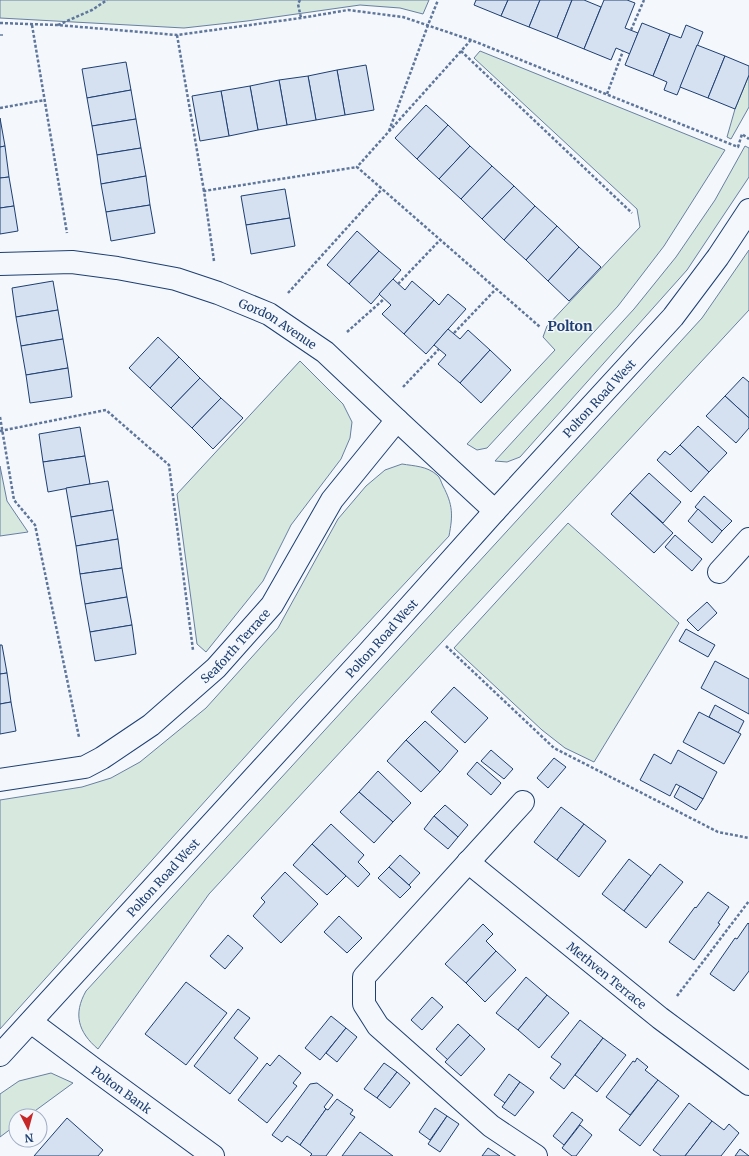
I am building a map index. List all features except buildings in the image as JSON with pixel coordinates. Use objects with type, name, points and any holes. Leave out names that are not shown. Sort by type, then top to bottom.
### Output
[{"type":"street","name":"Polton Road West","points":[[0,1055],[32,1022],[673,317],[718,257],[749,210]]},
{"type":"street","name":"Gordon Avenue","points":[[0,264],[72,262],[118,268],[176,279],[218,293],[269,314],[326,352],[495,511]]},
{"type":"street","name":"Seaforth Terrace","points":[[0,780],[85,767],[102,758],[151,725],[216,668],[272,605],[332,500],[390,413]]},
{"type":"street","points":[[719,572],[749,539]]},
{"type":"street","points":[[523,802],[364,977],[364,1004],[378,1026],[491,1126],[536,1156]]},
{"type":"street","name":"Methven Terrace","points":[[468,862],[660,1018],[749,1084]]},
{"type":"street","name":"Polton Bank","points":[[32,1022],[213,1156]]},
{"type":"path","points":[[57,26],[92,10],[107,0]]},
{"type":"path","points":[[300,0],[298,4],[300,18]]},
{"type":"path","points":[[389,132],[438,0]]},
{"type":"path","points":[[631,30],[644,0]]},
{"type":"path","points":[[0,23],[177,35],[348,10],[403,17],[471,40],[738,147],[742,134],[749,139]]},
{"type":"path","points":[[32,25],[72,262]]},
{"type":"path","points":[[177,35],[204,191],[218,293]]},
{"type":"path","points":[[204,191],[357,167],[471,40]]},
{"type":"path","points":[[461,51],[632,213]]},
{"type":"path","points":[[607,94],[623,51]]},
{"type":"path","points":[[0,108],[45,100]]},
{"type":"path","points":[[357,167],[540,327]]},
{"type":"path","points":[[269,314],[382,189]]},
{"type":"path","points":[[398,284],[440,240]]},
{"type":"path","points":[[454,333],[496,289]]},
{"type":"path","points":[[326,352],[384,299]]},
{"type":"path","points":[[390,413],[440,349]]},
{"type":"path","points":[[1,431],[106,410],[169,465],[192,649],[216,668]]},
{"type":"path","points":[[0,417],[1,431],[14,500],[35,525],[85,767]]},
{"type":"path","points":[[446,646],[554,748],[718,832],[749,838]]},
{"type":"path","points":[[660,1018],[749,901]]},
{"type":"shaded area","points":[[0,0],[429,0],[423,14],[400,8],[360,5],[247,21],[184,28],[0,18]]},
{"type":"shaded area","points":[[480,51],[725,150],[664,246],[618,306],[487,448],[477,450],[467,444],[555,350],[543,337],[547,326],[640,227],[637,209],[474,58]]},
{"type":"shaded area","points":[[749,75],[749,107],[731,139],[727,137],[735,109]]},
{"type":"shaded area","points":[[745,146],[749,148],[749,177],[687,270],[520,457],[507,462],[495,461],[634,309],[676,257],[715,200]]},
{"type":"shaded area","points":[[749,250],[749,310],[209,894],[98,1049],[86,1036],[80,1022],[80,1007],[86,991],[702,318]]},
{"type":"shaded area","points":[[300,361],[343,404],[352,422],[350,438],[341,459],[291,525],[263,581],[206,652],[197,644],[177,494]]},
{"type":"shaded area","points":[[402,464],[425,468],[439,477],[449,499],[451,510],[449,536],[297,699],[0,1029],[0,800],[82,787],[111,778],[140,762],[206,708],[278,628],[338,519],[366,486],[385,470]]},
{"type":"shaded area","points":[[0,466],[7,501],[28,532],[0,536]]},
{"type":"shaded area","points":[[568,523],[679,623],[594,762],[565,748],[542,730],[454,648]]},
{"type":"shaded area","points":[[51,1073],[73,1083],[39,1108],[8,1108],[8,1131],[0,1137],[0,1094],[19,1081]]},
{"type":"district","name":"Polton","points":[[570,326]]}]
